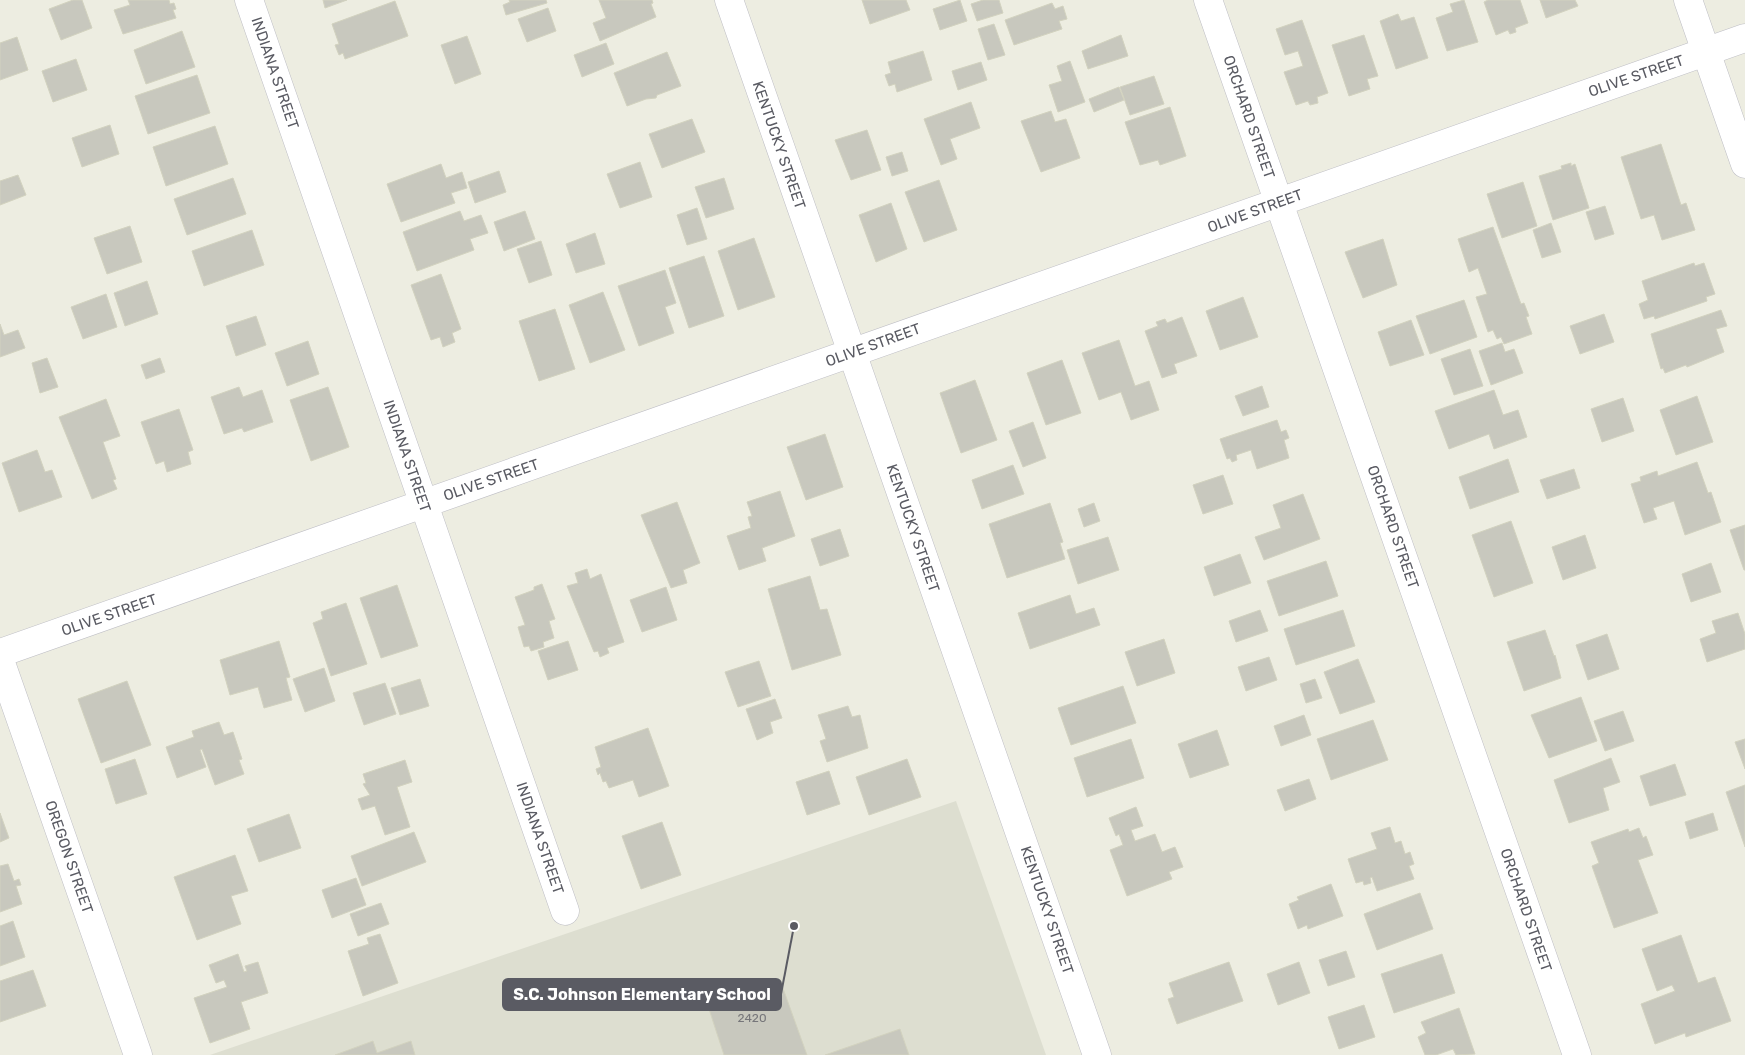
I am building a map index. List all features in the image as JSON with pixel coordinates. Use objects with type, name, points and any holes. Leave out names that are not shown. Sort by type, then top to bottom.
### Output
[{"type":"street","name":"INDIANA STREET","points":[[249,0],[565,912]]},
{"type":"street","name":"KENTUCKY STREET","points":[[729,0],[1097,1055]]},
{"type":"street","name":"ORCHARD STREET","points":[[1208,0],[1577,1055]]},
{"type":"street","points":[[1688,0],[1745,164]]},
{"type":"street","name":"OLIVE STREET","points":[[0,653],[1745,38]]},
{"type":"street","name":"OREGON STREET","points":[[0,660],[138,1055]]},
{"type":"shaded area","points":[[956,801],[1046,1055],[210,1055]]},
{"type":"building","points":[[73,0],[82,0],[92,28],[61,40],[49,9]]},
{"type":"building","points":[[128,0],[169,0],[170,4],[174,3],[176,9],[173,10],[176,18],[123,34],[114,10],[130,5]]},
{"type":"building","points":[[323,0],[347,0],[325,8]]},
{"type":"building","points":[[509,0],[546,0],[547,3],[506,15],[503,5],[510,2]]},
{"type":"building","points":[[599,0],[652,0],[653,3],[651,4],[656,17],[600,41],[593,23],[606,18]]},
{"type":"building","points":[[862,0],[906,0],[910,10],[870,24]]},
{"type":"building","points":[[960,0],[967,21],[940,30],[933,9]]},
{"type":"building","points":[[983,0],[999,0],[1003,13],[977,21],[971,4]]},
{"type":"building","points":[[1464,0],[1478,42],[1447,51],[1436,18],[1453,12],[1450,4]]},
{"type":"building","points":[[1488,0],[1520,0],[1528,23],[1515,28],[1516,32],[1510,34],[1508,30],[1496,35],[1484,2]]},
{"type":"building","points":[[1540,0],[1575,0],[1578,6],[1546,18]]},
{"type":"building","points":[[395,1],[408,36],[345,59],[343,53],[339,55],[335,45],[339,44],[332,24]]},
{"type":"building","points":[[1052,3],[1055,9],[1063,6],[1067,19],[1059,21],[1062,29],[1014,45],[1005,20]]},
{"type":"building","points":[[548,8],[556,31],[527,42],[518,19]]},
{"type":"building","points":[[1398,14],[1401,21],[1414,17],[1428,58],[1396,69],[1380,21]]},
{"type":"building","points":[[1302,20],[1328,93],[1317,97],[1318,103],[1310,105],[1308,101],[1296,105],[1284,72],[1303,66],[1298,51],[1285,55],[1276,29]]},
{"type":"building","points":[[994,24],[1005,55],[988,60],[978,29]]},
{"type":"building","points":[[182,31],[195,67],[146,84],[134,50]]},
{"type":"building","points":[[1121,35],[1128,56],[1088,69],[1082,51]]},
{"type":"building","points":[[1364,35],[1378,76],[1367,79],[1370,89],[1349,96],[1332,45]]},
{"type":"building","points":[[467,36],[481,74],[455,84],[441,45]]},
{"type":"building","points":[[17,37],[28,70],[0,80],[0,43]]},
{"type":"building","points":[[606,43],[614,64],[582,77],[574,55]]},
{"type":"building","points":[[923,51],[932,80],[897,92],[895,84],[889,86],[885,75],[891,73],[888,62]]},
{"type":"building","points":[[667,52],[681,86],[657,95],[656,98],[646,99],[627,106],[614,73]]},
{"type":"building","points":[[76,59],[87,90],[53,102],[42,71]]},
{"type":"building","points":[[1070,61],[1085,102],[1058,112],[1049,85],[1062,81],[1057,66]]},
{"type":"building","points":[[981,62],[987,80],[958,90],[952,71]]},
{"type":"building","points":[[197,75],[210,113],[148,134],[135,96]]},
{"type":"building","points":[[1154,76],[1164,104],[1130,115],[1120,87]]},
{"type":"building","points":[[1119,87],[1124,100],[1094,112],[1089,99]]},
{"type":"building","points":[[971,102],[980,128],[950,139],[957,159],[941,165],[924,119]]},
{"type":"building","points":[[1170,107],[1186,156],[1160,165],[1158,160],[1140,165],[1125,122]]},
{"type":"building","points":[[1051,111],[1055,122],[1066,119],[1080,158],[1041,172],[1021,121]]},
{"type":"building","points":[[692,119],[705,152],[662,168],[649,134]]},
{"type":"building","points":[[110,125],[119,154],[82,167],[72,138]]},
{"type":"building","points":[[215,126],[228,164],[166,186],[153,147]]},
{"type":"building","points":[[867,130],[881,170],[851,180],[835,140]]},
{"type":"building","points":[[1661,144],[1681,205],[1686,203],[1695,230],[1662,240],[1654,215],[1641,219],[1621,157]]},
{"type":"building","points":[[902,152],[908,171],[892,176],[886,157]]},
{"type":"building","points":[[640,162],[652,197],[620,208],[607,174]]},
{"type":"building","points":[[1571,163],[1571,166],[1575,164],[1589,208],[1553,220],[1539,176],[1562,169],[1561,166]]},
{"type":"building","points":[[441,164],[446,178],[462,172],[467,188],[451,193],[455,203],[401,222],[387,184]]},
{"type":"building","points":[[499,171],[506,192],[475,203],[468,182]]},
{"type":"building","points":[[18,175],[26,195],[0,205],[0,181]]},
{"type":"building","points":[[233,178],[246,214],[187,235],[174,199]]},
{"type":"building","points":[[724,178],[734,209],[706,218],[695,187]]},
{"type":"building","points":[[939,180],[957,230],[924,242],[905,192]]},
{"type":"building","points":[[1523,182],[1537,226],[1502,238],[1487,194]]},
{"type":"building","points":[[891,203],[907,249],[876,262],[859,215]]},
{"type":"building","points":[[1605,206],[1614,234],[1595,240],[1586,212]]},
{"type":"building","points":[[697,208],[707,239],[687,245],[677,215]]},
{"type":"building","points":[[460,211],[464,221],[481,215],[488,233],[470,239],[474,250],[417,271],[403,232]]},
{"type":"building","points":[[525,211],[535,239],[504,251],[494,222]]},
{"type":"building","points":[[1551,223],[1561,252],[1542,258],[1533,230]]},
{"type":"building","points":[[130,226],[142,262],[107,274],[94,238]]},
{"type":"building","points":[[1493,227],[1521,304],[1524,303],[1529,316],[1526,317],[1532,334],[1504,344],[1501,337],[1497,339],[1493,330],[1488,332],[1476,297],[1487,294],[1478,268],[1469,272],[1458,239]]},
{"type":"building","points":[[252,230],[264,265],[204,286],[192,251]]},
{"type":"building","points":[[595,233],[605,264],[576,273],[566,244]]},
{"type":"building","points":[[754,238],[775,297],[738,310],[718,251]]},
{"type":"building","points":[[1383,239],[1397,285],[1363,298],[1345,252]]},
{"type":"building","points":[[541,241],[552,275],[529,283],[517,249]]},
{"type":"building","points":[[704,256],[724,316],[689,328],[669,268]]},
{"type":"building","points":[[1694,263],[1695,266],[1704,263],[1715,294],[1706,297],[1707,301],[1655,319],[1654,316],[1644,319],[1639,304],[1648,300],[1642,281]]},
{"type":"building","points":[[665,270],[676,303],[665,307],[674,333],[639,346],[618,286]]},
{"type":"building","points":[[441,274],[461,329],[452,333],[455,342],[443,347],[440,337],[431,340],[411,285]]},
{"type":"building","points":[[147,281],[158,314],[125,326],[114,293]]},
{"type":"building","points":[[603,292],[625,350],[590,363],[569,305]]},
{"type":"building","points":[[106,294],[117,327],[83,339],[71,307]]},
{"type":"building","points":[[1243,297],[1258,337],[1220,350],[1206,311]]},
{"type":"building","points":[[1464,300],[1477,337],[1430,354],[1416,316]]},
{"type":"building","points":[[555,309],[575,369],[539,381],[519,321]]},
{"type":"building","points":[[1721,310],[1727,326],[1716,329],[1724,352],[1687,367],[1686,365],[1665,373],[1663,368],[1661,369],[1651,334]]},
{"type":"building","points":[[1604,314],[1614,342],[1580,354],[1570,326]]},
{"type":"building","points":[[256,316],[266,345],[236,356],[226,326]]},
{"type":"building","points":[[1182,317],[1197,356],[1174,364],[1177,373],[1162,378],[1145,331],[1158,326],[1156,322],[1165,319],[1167,323]]},
{"type":"building","points":[[1411,320],[1424,355],[1390,366],[1378,332]]},
{"type":"building","points":[[0,324],[4,335],[18,330],[25,348],[0,357]]},
{"type":"building","points":[[1119,340],[1135,386],[1149,381],[1159,410],[1131,420],[1121,392],[1099,400],[1082,353]]},
{"type":"building","points":[[308,341],[319,374],[287,386],[275,353]]},
{"type":"building","points":[[1502,343],[1505,352],[1514,349],[1523,373],[1491,385],[1479,351]]},
{"type":"building","points":[[1470,349],[1483,386],[1454,395],[1441,359]]},
{"type":"building","points":[[47,358],[58,387],[40,393],[32,363]]},
{"type":"building","points":[[160,358],[165,372],[146,379],[141,365]]},
{"type":"building","points":[[1062,360],[1081,413],[1046,425],[1027,373]]},
{"type":"building","points":[[975,380],[997,440],[961,453],[940,393]]},
{"type":"building","points":[[1262,386],[1269,407],[1243,416],[1235,396]]},
{"type":"building","points":[[239,387],[243,397],[262,390],[273,422],[244,432],[242,428],[224,434],[211,397]]},
{"type":"building","points":[[328,387],[349,447],[311,461],[290,400]]},
{"type":"building","points":[[1494,390],[1503,415],[1518,410],[1527,437],[1494,449],[1489,434],[1449,449],[1435,411]]},
{"type":"building","points":[[1697,396],[1713,442],[1676,455],[1660,410]]},
{"type":"building","points":[[1623,398],[1634,431],[1602,442],[1591,409]]},
{"type":"building","points":[[106,399],[120,436],[103,442],[116,479],[113,480],[117,489],[92,499],[59,417]]},
{"type":"building","points":[[179,409],[193,450],[188,452],[191,464],[167,472],[164,461],[156,464],[141,422]]},
{"type":"building","points":[[1277,420],[1281,432],[1286,430],[1289,438],[1284,440],[1289,458],[1257,469],[1251,450],[1236,455],[1237,460],[1232,462],[1230,458],[1227,459],[1220,439]]},
{"type":"building","points":[[1033,422],[1046,458],[1023,467],[1009,431]]},
{"type":"building","points":[[825,434],[843,487],[806,500],[787,447]]},
{"type":"building","points":[[37,450],[45,472],[52,470],[62,497],[19,512],[2,463]]},
{"type":"building","points":[[1508,459],[1519,492],[1470,509],[1459,477]]},
{"type":"building","points":[[1697,462],[1708,493],[1711,492],[1721,522],[1685,535],[1674,501],[1653,508],[1657,519],[1644,523],[1631,484],[1641,481],[1640,477],[1657,471],[1658,476]]},
{"type":"building","points":[[1013,465],[1024,494],[982,509],[972,480]]},
{"type":"building","points":[[1574,469],[1580,488],[1547,499],[1540,480]]},
{"type":"building","points":[[1223,475],[1233,504],[1203,514],[1193,485]]},
{"type":"building","points":[[780,491],[795,536],[762,548],[766,561],[739,570],[727,536],[751,528],[748,517],[752,516],[747,502]]},
{"type":"building","points":[[1303,494],[1320,539],[1264,560],[1255,537],[1281,528],[1273,505]]},
{"type":"building","points":[[677,502],[700,563],[683,570],[687,583],[671,588],[641,515]]},
{"type":"building","points":[[1050,503],[1063,542],[1060,543],[1065,559],[1007,578],[989,524]]},
{"type":"building","points":[[1094,503],[1100,521],[1084,527],[1078,509]]},
{"type":"building","points":[[1511,521],[1533,583],[1494,597],[1472,535]]},
{"type":"building","points":[[1745,525],[1745,570],[1744,570],[1730,530]]},
{"type":"building","points":[[840,529],[849,556],[820,566],[811,539]]},
{"type":"building","points":[[1585,535],[1596,568],[1563,580],[1552,547]]},
{"type":"building","points":[[1108,537],[1119,570],[1078,584],[1067,550]]},
{"type":"building","points":[[1240,554],[1251,583],[1214,596],[1204,567]]},
{"type":"building","points":[[1326,561],[1338,596],[1279,616],[1267,581]]},
{"type":"building","points":[[1711,563],[1721,592],[1691,602],[1682,574]]},
{"type":"building","points":[[587,569],[590,579],[601,574],[624,642],[607,648],[609,653],[600,657],[598,651],[594,652],[567,586],[578,583],[575,573]]},
{"type":"building","points":[[810,576],[820,610],[827,609],[841,655],[792,670],[768,589]]},
{"type":"building","points":[[542,584],[555,619],[549,621],[554,638],[543,642],[544,647],[531,651],[529,646],[524,647],[518,627],[525,625],[515,597],[534,590],[534,587]]},
{"type":"building","points":[[397,585],[418,646],[381,658],[360,598]]},
{"type":"building","points":[[666,587],[677,620],[642,632],[630,600]]},
{"type":"building","points":[[1070,595],[1076,614],[1094,608],[1100,625],[1030,649],[1018,613]]},
{"type":"building","points":[[346,603],[367,664],[331,676],[313,623],[323,619],[321,612]]},
{"type":"building","points":[[1260,610],[1268,631],[1236,642],[1229,621]]},
{"type":"building","points":[[1343,610],[1355,646],[1296,665],[1284,629]]},
{"type":"building","points":[[1738,613],[1745,634],[1745,649],[1707,662],[1700,639],[1716,633],[1712,621]]},
{"type":"building","points":[[1545,630],[1555,655],[1561,678],[1524,691],[1507,642]]},
{"type":"building","points":[[1607,634],[1619,669],[1588,680],[1576,645]]},
{"type":"building","points":[[1164,639],[1175,673],[1137,686],[1125,652]]},
{"type":"building","points":[[279,641],[290,677],[286,678],[292,700],[264,708],[258,687],[230,695],[220,660]]},
{"type":"building","points":[[568,641],[578,670],[548,680],[538,651]]},
{"type":"building","points":[[1269,657],[1277,680],[1246,691],[1238,667]]},
{"type":"building","points":[[1358,659],[1375,702],[1340,714],[1324,672]]},
{"type":"building","points":[[759,661],[771,696],[738,707],[725,672]]},
{"type":"building","points":[[324,668],[335,701],[305,712],[293,679]]},
{"type":"building","points":[[420,679],[429,706],[400,715],[391,688]]},
{"type":"building","points":[[1315,679],[1322,698],[1306,703],[1300,684]]},
{"type":"building","points":[[127,681],[151,745],[101,763],[78,699]]},
{"type":"building","points":[[385,683],[396,714],[364,725],[353,693]]},
{"type":"building","points":[[1123,686],[1136,723],[1071,745],[1058,708]]},
{"type":"building","points":[[1581,697],[1597,741],[1549,758],[1531,715]]},
{"type":"building","points":[[775,699],[782,718],[770,722],[773,733],[757,740],[746,709]]},
{"type":"building","points":[[848,706],[852,717],[860,715],[868,748],[827,762],[820,741],[826,739],[818,715]]},
{"type":"building","points":[[1623,711],[1634,741],[1605,751],[1594,721]]},
{"type":"building","points":[[1304,715],[1311,735],[1281,746],[1274,726]]},
{"type":"building","points":[[1373,720],[1388,760],[1331,780],[1317,739]]},
{"type":"building","points":[[219,722],[224,735],[233,732],[242,759],[239,760],[244,774],[215,785],[202,749],[200,750],[206,767],[177,778],[166,747],[194,737],[192,731]]},
{"type":"building","points":[[648,728],[669,786],[639,797],[633,780],[609,788],[606,781],[603,782],[600,773],[598,775],[596,769],[601,767],[595,747]]},
{"type":"building","points":[[1217,730],[1229,765],[1190,778],[1178,744]]},
{"type":"building","points":[[1131,739],[1144,778],[1087,797],[1074,758]]},
{"type":"building","points":[[1745,739],[1745,769],[1735,742]]},
{"type":"building","points":[[1611,758],[1620,782],[1603,788],[1609,810],[1569,823],[1554,780]]},
{"type":"building","points":[[135,759],[147,794],[116,804],[105,769]]},
{"type":"building","points":[[907,759],[921,797],[869,815],[856,777]]},
{"type":"building","points":[[405,760],[412,782],[397,787],[410,827],[385,835],[375,806],[362,810],[358,799],[370,795],[363,784],[366,783],[363,774]]},
{"type":"building","points":[[1675,764],[1686,795],[1650,806],[1640,776]]},
{"type":"building","points":[[829,771],[840,804],[807,815],[796,782]]},
{"type":"building","points":[[1309,779],[1316,799],[1285,811],[1277,790]]},
{"type":"building","points":[[1745,785],[1745,847],[1726,792]]},
{"type":"building","points":[[1136,807],[1143,826],[1131,830],[1135,841],[1155,834],[1162,852],[1175,847],[1183,867],[1169,872],[1172,879],[1127,896],[1110,850],[1123,845],[1119,834],[1116,836],[1109,818]]},
{"type":"building","points":[[0,813],[9,838],[0,842]]},
{"type":"building","points":[[1713,813],[1718,830],[1690,839],[1685,822]]},
{"type":"building","points":[[289,814],[301,848],[259,862],[247,829]]},
{"type":"building","points":[[662,822],[681,875],[641,889],[622,836]]},
{"type":"building","points":[[1390,827],[1395,843],[1401,841],[1405,854],[1410,852],[1414,864],[1409,866],[1414,879],[1377,891],[1372,877],[1370,878],[1371,883],[1364,885],[1363,881],[1356,883],[1348,859],[1377,849],[1371,833]]},
{"type":"building","points":[[1639,828],[1643,838],[1646,836],[1653,855],[1638,860],[1658,913],[1614,928],[1592,866],[1599,863],[1591,842],[1628,829],[1629,832]]},
{"type":"building","points":[[414,832],[426,862],[362,886],[351,856]]},
{"type":"building","points":[[235,855],[248,891],[231,896],[241,924],[197,940],[174,877]]},
{"type":"building","points":[[8,864],[14,881],[19,879],[21,885],[16,886],[22,904],[0,912],[0,866]]},
{"type":"building","points":[[356,878],[366,905],[332,918],[322,890]]},
{"type":"building","points":[[1331,884],[1343,916],[1308,929],[1307,925],[1298,929],[1289,904],[1299,900],[1297,897]]},
{"type":"building","points":[[1420,893],[1433,929],[1377,950],[1364,914]]},
{"type":"building","points":[[381,903],[389,924],[358,936],[350,914]]},
{"type":"building","points":[[13,921],[25,957],[0,966],[0,926]]},
{"type":"building","points":[[380,934],[398,983],[363,996],[348,951],[369,944],[367,938]]},
{"type":"building","points":[[1681,935],[1698,983],[1715,977],[1731,1021],[1686,1037],[1685,1033],[1655,1044],[1641,1004],[1675,991],[1672,985],[1657,991],[1642,949]]},
{"type":"building","points":[[1346,951],[1355,977],[1328,986],[1319,960]]},
{"type":"building","points":[[238,954],[244,972],[247,971],[245,966],[258,962],[268,993],[241,1002],[250,1029],[210,1043],[194,998],[227,987],[224,980],[216,983],[209,965]]},
{"type":"building","points":[[1442,954],[1455,993],[1394,1013],[1381,974]]},
{"type":"building","points":[[1229,962],[1243,1001],[1177,1024],[1168,999],[1174,997],[1169,983]]},
{"type":"building","points":[[1299,962],[1310,993],[1278,1005],[1267,974]]},
{"type":"building","points":[[33,970],[46,1006],[0,1022],[0,981]]},
{"type":"building","points":[[780,980],[807,1055],[724,1055],[708,1006]]},
{"type":"building","points":[[1364,1005],[1375,1037],[1339,1049],[1328,1017]]},
{"type":"building","points":[[1459,1008],[1475,1054],[1456,1055],[1453,1049],[1436,1055],[1425,1055],[1418,1037],[1426,1033],[1421,1022]]},
{"type":"building","points":[[900,1029],[909,1055],[825,1055]]},
{"type":"building","points":[[373,1041],[377,1053],[411,1041],[415,1055],[335,1055]]},
{"type":"place","name":"S.C. Johnson Elementary School","points":[[794,926]]}]
